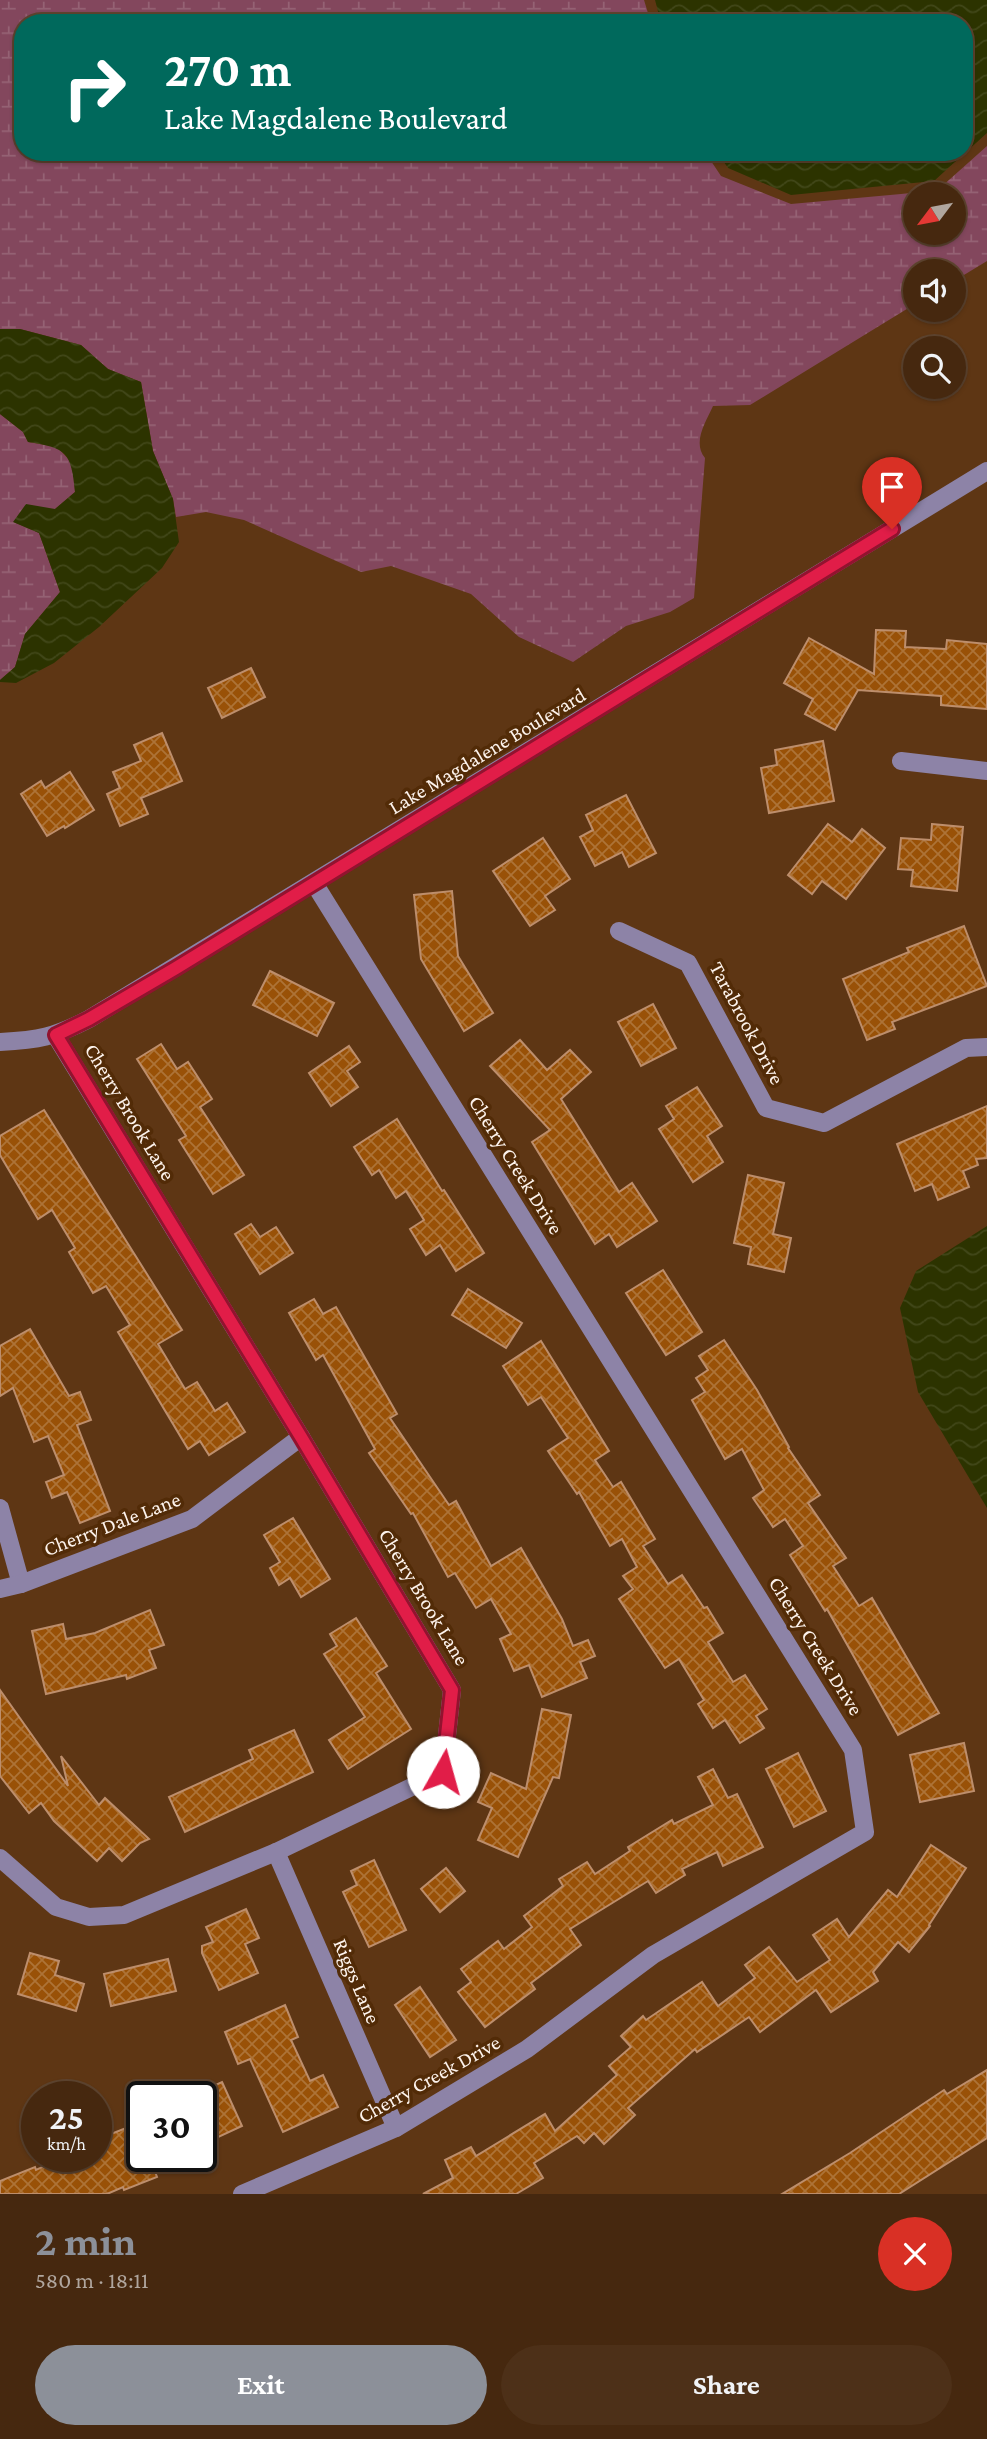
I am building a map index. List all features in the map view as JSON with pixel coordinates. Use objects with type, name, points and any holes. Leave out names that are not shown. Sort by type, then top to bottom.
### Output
[{"type":"street","name":"Lake Magdalene Boulevard","points":[[0,1042],[31,1041],[56,1035],[89,1019],[987,471]]},
{"type":"street","points":[[901,761],[987,771]]},
{"type":"street","name":"Cherry Creek Drive","points":[[242,2194],[396,2128],[527,2049],[653,1955],[865,1832],[853,1750],[314,883]]},
{"type":"street","name":"Tarabrook Drive","points":[[620,931],[688,963],[766,1108],[824,1123],[966,1048],[987,1047]]},
{"type":"street","name":"Cherry Brook Lane","points":[[0,1858],[56,1908],[89,1917],[124,1915],[276,1852],[443,1772],[452,1690],[56,1035]]},
{"type":"street","name":"Cherry Dale Lane","points":[[0,1589],[21,1584],[192,1519],[301,1437]]},
{"type":"street","points":[[0,1508],[21,1584]]},
{"type":"street","name":"Riggs Lane","points":[[276,1852],[396,2128]]},
{"type":"green space","points":[[0,0],[644,0],[648,14],[14,14],[14,161],[711,161],[721,176],[791,204],[903,194],[903,245],[966,245],[966,182],[947,182],[987,146],[987,261],[966,274],[966,259],[903,259],[903,311],[750,405],[713,406],[700,439],[701,452],[705,458],[694,598],[670,612],[626,626],[573,662],[519,637],[471,594],[391,566],[361,572],[244,520],[206,512],[176,517],[173,499],[153,451],[141,382],[108,369],[81,345],[20,329],[0,329]]},
{"type":"green space","points":[[0,414],[23,432],[28,442],[57,447],[73,464],[75,492],[55,509],[14,522],[39,533],[60,592],[25,634],[15,667],[0,680]]},
{"type":"water","points":[[655,0],[987,0],[987,133],[973,146],[973,14],[659,14]]},
{"type":"water","points":[[723,161],[956,161],[934,181],[791,195],[728,168]]},
{"type":"water","points":[[0,329],[20,329],[81,345],[108,369],[141,382],[153,451],[173,499],[179,542],[162,568],[99,627],[54,663],[16,683],[0,680],[15,667],[25,634],[60,592],[39,533],[13,522],[26,504],[55,509],[75,492],[69,460],[65,454],[51,447],[28,442],[23,432],[0,414]]},
{"type":"water","points":[[987,1226],[987,1508],[918,1392],[900,1308],[916,1271]]},
{"type":"building","points":[[876,630],[906,631],[905,647],[946,649],[947,640],[987,644],[987,709],[941,705],[941,696],[858,690],[835,730],[805,714],[813,699],[784,683],[809,638],[874,674]]},
{"type":"building","points":[[251,668],[265,697],[222,718],[208,688]]},
{"type":"building","points":[[162,733],[182,781],[141,798],[148,814],[120,826],[107,794],[120,788],[113,772],[141,761],[134,745]]},
{"type":"building","points":[[823,741],[834,801],[769,813],[761,768],[777,765],[775,750]]},
{"type":"building","points":[[70,772],[94,810],[47,836],[21,794],[41,781],[45,788]]},
{"type":"building","points":[[626,795],[656,853],[629,867],[622,852],[595,866],[580,837],[593,830],[586,815]]},
{"type":"building","points":[[828,824],[852,842],[862,829],[885,848],[846,899],[822,881],[812,894],[788,875]]},
{"type":"building","points":[[932,824],[963,827],[957,891],[911,886],[913,870],[898,869],[901,838],[931,840]]},
{"type":"building","points":[[543,838],[570,879],[545,896],[555,910],[530,926],[493,871]]},
{"type":"building","points":[[452,891],[458,956],[493,1013],[464,1031],[421,959],[414,895]]},
{"type":"building","points":[[964,926],[987,986],[892,1022],[895,1029],[867,1040],[843,979],[909,952],[907,948]]},
{"type":"building","points":[[270,971],[334,1003],[317,1036],[253,1005]]},
{"type":"building","points":[[653,1004],[676,1048],[641,1066],[618,1022]]},
{"type":"building","points":[[520,1040],[547,1070],[570,1050],[591,1072],[561,1099],[619,1192],[632,1183],[657,1221],[617,1247],[609,1234],[595,1244],[532,1142],[550,1130],[490,1066]]},
{"type":"building","points":[[161,1044],[177,1069],[188,1062],[212,1099],[200,1107],[244,1175],[213,1194],[179,1140],[186,1136],[137,1059]]},
{"type":"building","points":[[349,1046],[360,1062],[347,1071],[358,1087],[331,1106],[309,1073]]},
{"type":"building","points":[[697,1087],[722,1126],[707,1136],[723,1162],[693,1182],[659,1129],[674,1119],[666,1106]]},
{"type":"building","points":[[987,1106],[987,1158],[976,1159],[978,1165],[963,1171],[969,1187],[938,1200],[932,1184],[915,1191],[897,1144]]},
{"type":"building","points":[[44,1110],[182,1330],[158,1344],[185,1389],[197,1382],[215,1411],[227,1403],[245,1432],[209,1455],[200,1441],[188,1449],[118,1332],[130,1325],[106,1286],[93,1293],[69,1252],[75,1248],[52,1210],[38,1219],[0,1155],[0,1136]]},
{"type":"building","points":[[397,1119],[484,1253],[456,1271],[440,1245],[426,1255],[410,1229],[424,1220],[406,1191],[396,1198],[379,1170],[372,1175],[354,1147]]},
{"type":"building","points":[[748,1175],[784,1183],[773,1234],[791,1238],[784,1272],[748,1264],[751,1247],[734,1243]]},
{"type":"building","points":[[251,1224],[260,1237],[276,1227],[293,1253],[260,1274],[235,1234]]},
{"type":"building","points":[[663,1270],[702,1332],[666,1355],[626,1293]]},
{"type":"building","points":[[468,1289],[522,1323],[506,1348],[452,1315]]},
{"type":"building","points":[[314,1299],[323,1314],[336,1307],[397,1414],[390,1418],[449,1505],[456,1501],[491,1566],[521,1548],[562,1619],[573,1646],[588,1640],[595,1656],[580,1662],[587,1678],[542,1697],[529,1665],[514,1671],[500,1639],[511,1634],[491,1599],[476,1608],[455,1573],[448,1577],[413,1513],[411,1514],[369,1453],[375,1449],[323,1355],[316,1360],[289,1313]]},
{"type":"building","points":[[30,1329],[69,1396],[80,1392],[91,1420],[77,1425],[110,1511],[80,1523],[67,1492],[52,1498],[46,1482],[64,1475],[48,1436],[34,1442],[13,1388],[0,1396],[0,1346]]},
{"type":"building","points":[[724,1340],[757,1390],[788,1448],[820,1495],[808,1503],[846,1558],[833,1566],[859,1606],[872,1598],[939,1713],[898,1735],[827,1609],[825,1611],[790,1555],[803,1546],[785,1519],[773,1527],[753,1498],[764,1490],[742,1449],[725,1459],[692,1400],[705,1392],[696,1378],[708,1370],[699,1356]]},
{"type":"building","points":[[541,1341],[609,1451],[595,1460],[613,1487],[621,1482],[655,1539],[643,1546],[668,1584],[682,1575],[704,1608],[707,1607],[723,1633],[708,1642],[733,1682],[745,1675],[767,1709],[756,1716],[764,1728],[740,1743],[725,1720],[713,1728],[698,1704],[704,1700],[679,1659],[665,1668],[619,1599],[633,1589],[623,1576],[637,1567],[622,1539],[610,1546],[579,1492],[577,1494],[548,1451],[568,1438],[541,1397],[528,1405],[503,1366]]},
{"type":"building","points":[[293,1518],[330,1579],[301,1597],[290,1578],[279,1585],[270,1568],[280,1562],[264,1535]]},
{"type":"building","points":[[150,1610],[164,1645],[149,1650],[156,1668],[127,1679],[126,1675],[46,1694],[32,1631],[63,1624],[66,1639],[95,1633]]},
{"type":"building","points":[[356,1618],[387,1666],[376,1673],[411,1729],[348,1769],[329,1740],[365,1717],[324,1654],[337,1646],[330,1634]]},
{"type":"building","points":[[0,1690],[68,1786],[61,1756],[99,1805],[105,1798],[149,1839],[140,1843],[122,1861],[109,1848],[97,1861],[54,1821],[41,1803],[29,1813],[0,1776]]},
{"type":"building","points":[[542,1709],[571,1715],[559,1778],[553,1777],[518,1857],[478,1840],[492,1808],[478,1802],[491,1773],[526,1789]]},
{"type":"building","points":[[294,1730],[313,1772],[185,1832],[169,1797],[253,1759],[249,1750]]},
{"type":"building","points":[[964,1743],[974,1791],[920,1802],[910,1755]]},
{"type":"building","points":[[798,1753],[826,1811],[794,1827],[766,1769]]},
{"type":"building","points":[[713,1769],[728,1798],[737,1794],[763,1847],[723,1866],[717,1852],[682,1869],[685,1875],[656,1893],[648,1881],[570,1929],[581,1945],[531,1983],[535,1989],[485,2027],[458,1992],[471,1982],[461,1969],[498,1941],[504,1949],[532,1927],[524,1916],[563,1886],[559,1879],[587,1862],[595,1874],[630,1851],[628,1847],[672,1820],[674,1824],[713,1805],[698,1777]]},
{"type":"building","points":[[931,1845],[966,1868],[930,1926],[909,1952],[898,1942],[873,1972],[878,1981],[831,2012],[816,1990],[760,2032],[749,2017],[697,2052],[695,2049],[628,2108],[635,2115],[604,2144],[594,2133],[584,2143],[577,2136],[534,2163],[543,2178],[516,2194],[423,2194],[453,2178],[445,2160],[471,2147],[476,2156],[545,2114],[555,2131],[617,2075],[609,2066],[631,2047],[621,2036],[643,2016],[646,2020],[702,1982],[718,2006],[755,1978],[745,1965],[769,1947],[797,1982],[830,1960],[813,1935],[837,1919],[849,1937],[888,1890],[897,1897]]},
{"type":"building","points":[[374,1860],[406,1930],[369,1947],[343,1892],[357,1885],[351,1871]]},
{"type":"building","points":[[446,1868],[465,1891],[440,1912],[421,1889]]},
{"type":"building","points":[[246,1909],[259,1938],[245,1944],[258,1973],[219,1990],[202,1953],[202,1946],[213,1942],[206,1927]]},
{"type":"building","points":[[30,1953],[59,1961],[55,1975],[84,1984],[76,2011],[18,1994]]},
{"type":"building","points":[[168,1959],[176,1991],[111,2006],[104,1974]]},
{"type":"building","points":[[420,1987],[456,2040],[430,2057],[395,2005]]},
{"type":"building","points":[[285,2005],[298,2037],[291,2040],[310,2081],[323,2075],[338,2107],[283,2132],[250,2059],[238,2064],[225,2032]]},
{"type":"building","points":[[987,2070],[987,2138],[899,2194],[782,2194],[850,2153],[944,2090],[947,2094]]},
{"type":"building","points":[[222,2082],[242,2126],[217,2138],[217,2084]]},
{"type":"building","points":[[126,2128],[126,2172],[155,2172],[157,2177],[107,2194],[0,2194],[0,2181],[22,2172],[112,2172],[112,2134]]},
{"type":"route","points":[[443,1772],[452,1690],[56,1035],[89,1019],[176,968],[892,529]]}]
